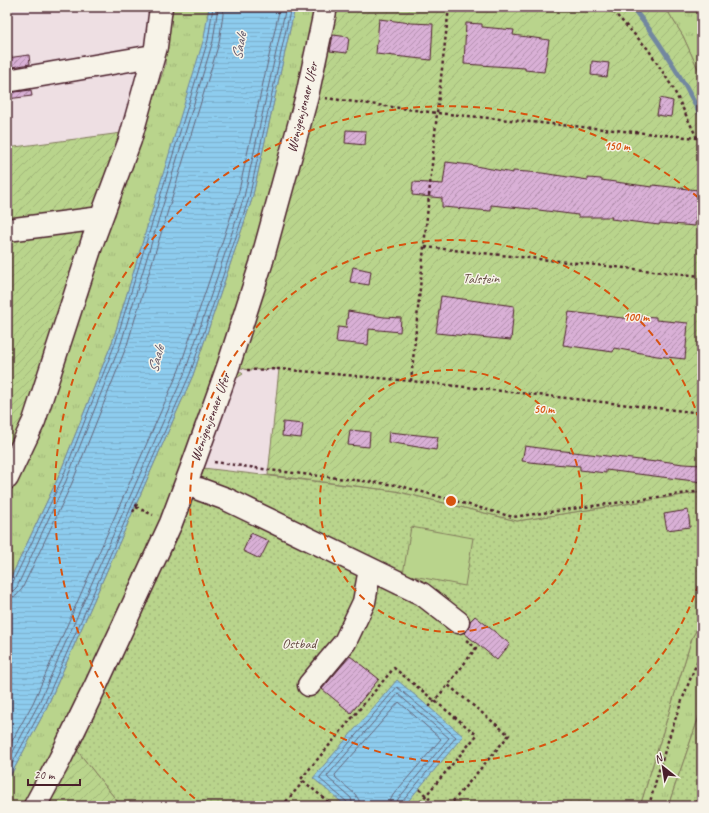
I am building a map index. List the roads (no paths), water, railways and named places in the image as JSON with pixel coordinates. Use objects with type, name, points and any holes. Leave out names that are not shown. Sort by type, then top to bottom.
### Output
[{"type":"lane","points":[[7,478],[34,421],[101,218],[130,140],[156,47],[161,7]]},
{"type":"lane","name":"Wenigenjenaer Ufer","points":[[35,806],[60,759],[171,523],[195,459],[228,367],[260,264],[307,96],[326,7]]},
{"type":"lane","points":[[7,81],[153,56]]},
{"type":"lane","points":[[7,230],[101,218]]},
{"type":"lane","points":[[199,489],[226,499],[422,594],[458,622]]},
{"type":"lane","points":[[309,685],[345,642],[364,602],[370,569]]},
{"type":"water","name":"Saale","points":[[209,7],[295,7],[252,199],[193,375],[46,709],[7,782],[7,586],[58,478],[113,340],[204,38]]},
{"type":"water","points":[[397,680],[463,736],[404,806],[346,806],[313,778]]},
{"type":"waterway","points":[[632,7],[670,60],[702,117]]},
{"type":"park label","name":"Talstein","points":[[481,278]]},
{"type":"park label","name":"Ostbad","points":[[299,643]]}]
